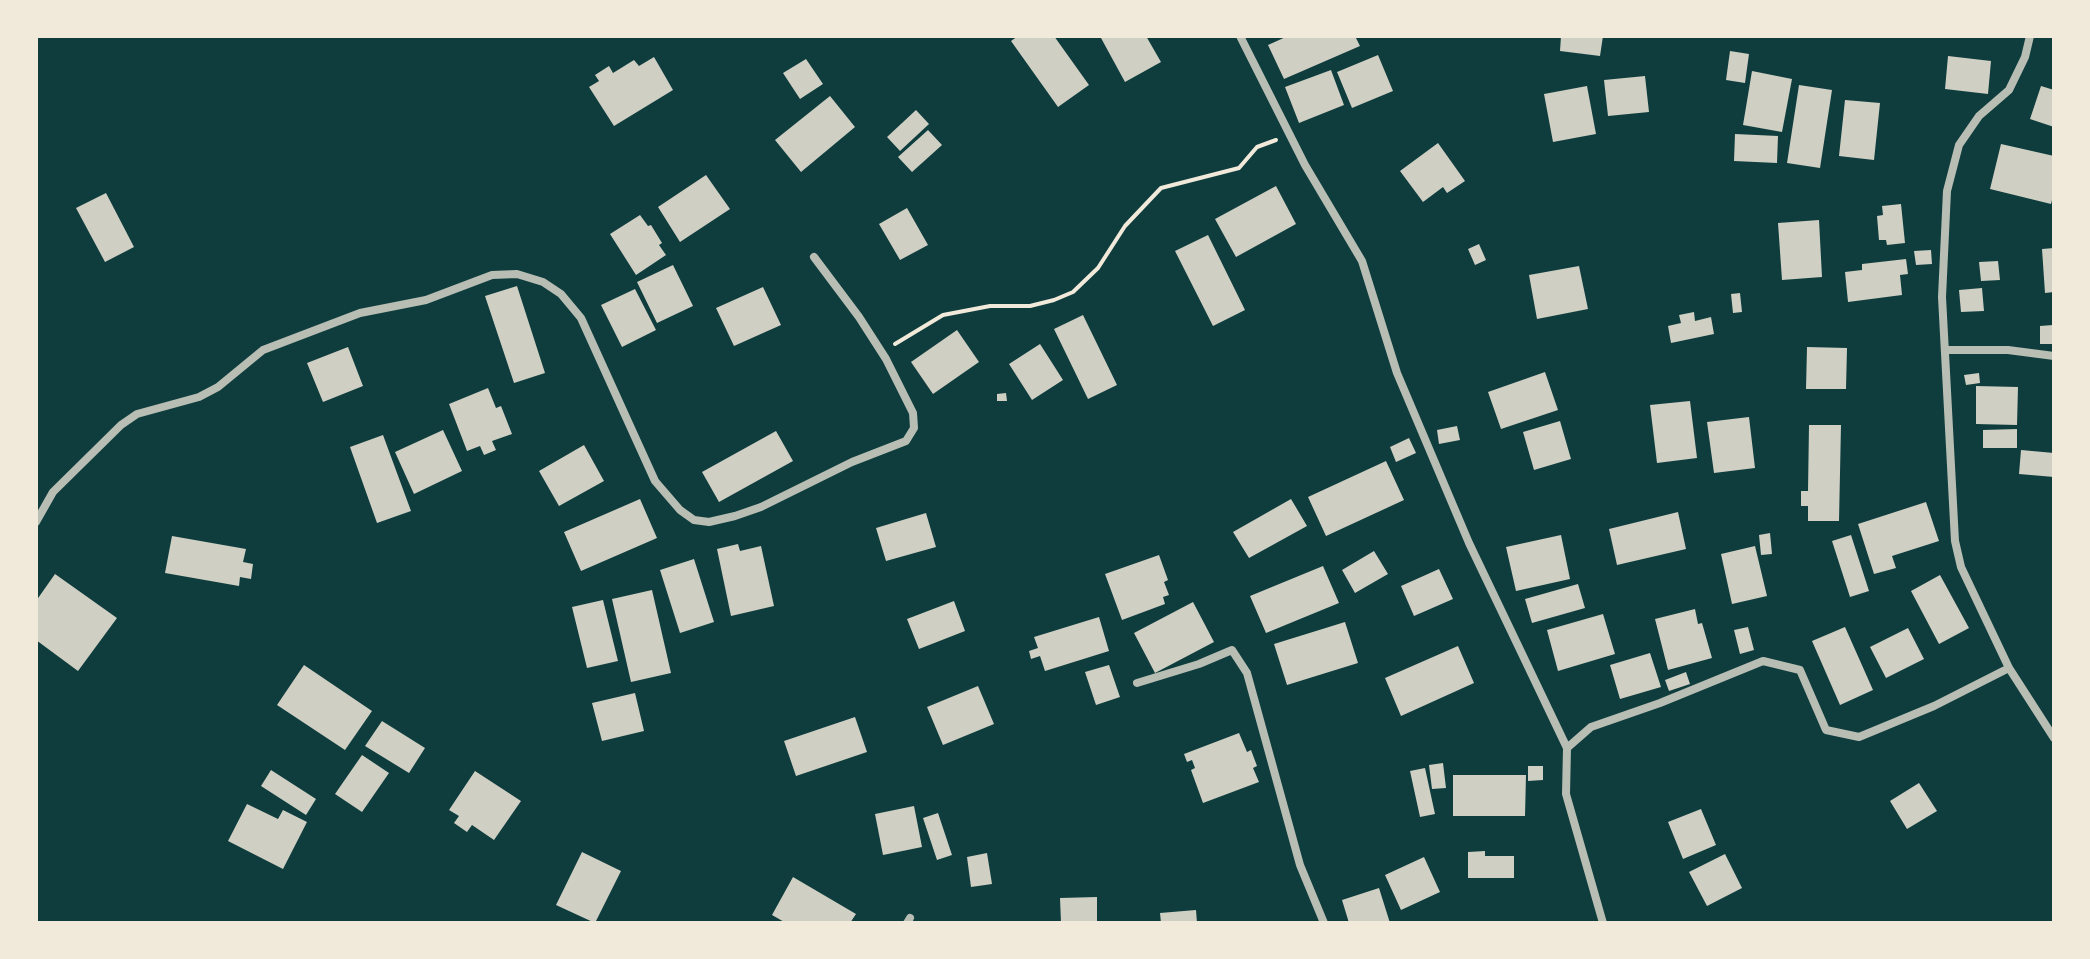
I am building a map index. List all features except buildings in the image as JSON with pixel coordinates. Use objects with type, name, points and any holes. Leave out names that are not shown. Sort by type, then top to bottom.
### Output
[{"type":"street","points":[[1240,36],[1290,135],[1362,261],[1397,373],[1469,543],[1567,748],[1566,794],[1603,923]]},
{"type":"street","points":[[2030,36],[2025,57],[2009,90],[1979,116],[1959,145],[1947,191],[1942,297],[1955,541],[1961,567],[2009,668],[2054,738]]},
{"type":"street","points":[[36,522],[53,492],[121,425],[137,414],[199,397],[218,387],[263,350],[360,313],[426,300],[492,275],[517,274],[543,282],[561,294],[581,318],[655,481],[680,510],[694,520],[709,522],[761,507],[852,462],[906,441],[914,428],[913,413],[886,359],[814,257]]},
{"type":"street","points":[[1945,350],[2008,350],[2054,356]]},
{"type":"street","points":[[1137,683],[1232,650],[1247,673],[1300,865],[1324,923]]},
{"type":"street","points":[[1567,748],[1591,727],[1763,661],[1800,670],[1826,730],[1859,737],[1934,706],[2009,668]]},
{"type":"path","points":[[886,359],[896,342],[943,315],[990,306],[1030,306],[1073,292],[1098,268],[1125,226],[1161,188],[1239,168],[1257,147],[1290,135]]}]
